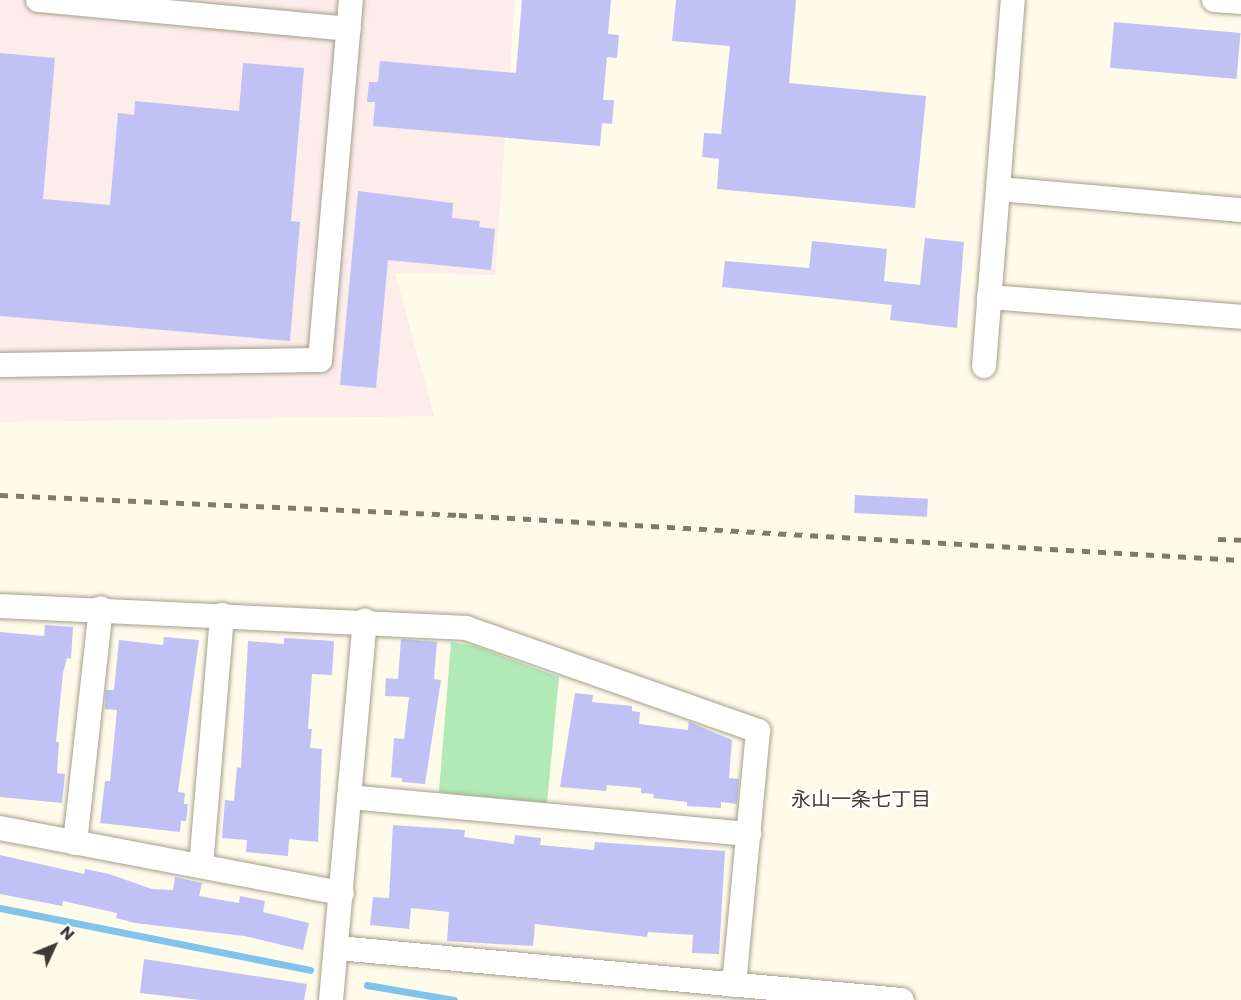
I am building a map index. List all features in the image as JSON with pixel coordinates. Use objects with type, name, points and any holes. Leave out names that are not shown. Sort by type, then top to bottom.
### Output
[{"type":"street","points":[[38,0],[349,29]]},
{"type":"street","points":[[0,365],[320,360],[351,0]]},
{"type":"street","points":[[984,366],[1000,189],[1013,0]]},
{"type":"street","points":[[1214,0],[1241,3]]},
{"type":"street","points":[[1000,189],[1241,210]]},
{"type":"street","points":[[989,297],[1241,317]]},
{"type":"street","points":[[0,606],[101,608],[466,628],[758,731],[734,985]]},
{"type":"street","points":[[75,843],[101,608]]},
{"type":"street","points":[[201,866],[222,615]]},
{"type":"street","points":[[331,1000],[338,948],[365,621]]},
{"type":"street","points":[[350,797],[749,834]]},
{"type":"street","points":[[0,828],[342,893]]},
{"type":"street","points":[[338,948],[902,1000]]},
{"type":"shaded area","points":[[0,0],[515,0],[495,275],[395,273],[434,416],[0,422]]},
{"type":"green space","points":[[451,642],[475,646],[559,677],[547,803],[439,792]]},
{"type":"building","points":[[522,0],[611,0],[608,34],[619,35],[617,58],[607,57],[603,100],[614,100],[612,124],[602,123],[600,146],[373,126],[375,102],[367,102],[369,82],[378,82],[380,61],[516,73]]},
{"type":"building","points":[[676,0],[796,0],[789,83],[926,96],[915,208],[717,189],[719,159],[702,157],[704,133],[721,134],[730,46],[672,41]]},
{"type":"building","points":[[1114,22],[1241,33],[1237,79],[1110,68]]},
{"type":"building","points":[[0,53],[55,58],[43,199],[110,205],[118,113],[134,115],[135,101],[239,111],[243,63],[304,68],[291,221],[300,222],[290,341],[0,316]]},
{"type":"building","points":[[358,191],[453,203],[452,218],[480,221],[479,227],[495,229],[491,270],[388,260],[376,388],[340,385]]},
{"type":"building","points":[[925,238],[964,242],[957,328],[890,320],[892,305],[722,287],[725,261],[809,268],[812,241],[887,249],[884,281],[920,285]]},
{"type":"building","points":[[855,495],[928,499],[927,517],[854,513]]},
{"type":"building","points":[[45,625],[73,627],[71,659],[67,658],[63,673],[56,742],[59,742],[57,773],[65,774],[62,803],[0,797],[0,632],[44,636]]},
{"type":"building","points":[[164,637],[199,640],[178,792],[185,793],[184,804],[188,804],[186,821],[181,821],[180,832],[100,823],[105,781],[110,781],[117,710],[105,709],[106,690],[114,690],[119,640],[163,645]]},
{"type":"building","points":[[284,638],[334,641],[332,675],[312,674],[308,729],[312,729],[310,748],[322,749],[318,842],[289,839],[288,856],[246,852],[247,840],[222,838],[225,800],[234,801],[237,767],[241,768],[248,641],[284,644]]},
{"type":"building","points":[[401,639],[437,642],[434,679],[441,680],[425,784],[402,782],[402,778],[391,777],[394,738],[404,739],[409,697],[385,696],[386,678],[398,679]]},
{"type":"building","points":[[575,693],[593,695],[592,702],[632,706],[632,711],[640,712],[639,724],[688,730],[689,722],[732,740],[729,778],[739,779],[737,804],[721,802],[721,808],[687,806],[687,802],[653,798],[654,794],[641,793],[641,788],[607,785],[606,791],[560,787]]},
{"type":"building","points":[[393,825],[465,830],[464,837],[514,844],[515,835],[541,838],[540,845],[594,850],[595,842],[725,851],[719,954],[692,953],[693,935],[648,932],[647,937],[535,924],[533,946],[447,941],[449,912],[411,908],[409,929],[370,925],[373,897],[389,898]]},
{"type":"building","points":[[0,855],[84,874],[85,869],[109,874],[152,889],[173,890],[175,877],[202,883],[199,896],[239,903],[240,896],[265,901],[263,912],[309,923],[303,950],[244,936],[135,923],[116,918],[117,913],[63,901],[62,906],[0,894]]},
{"type":"building","points":[[144,959],[307,984],[304,1000],[200,1000],[140,993]]},
{"type":"waterway","points":[[0,908],[310,970]]},
{"type":"waterway","points":[[367,985],[454,1000]]},
{"type":"railway","points":[[0,495],[459,515],[1241,560]]},
{"type":"railway","points":[[1218,539],[1241,540]]},
{"type":"district","name":"永山一条七丁目","points":[[861,799]]}]
